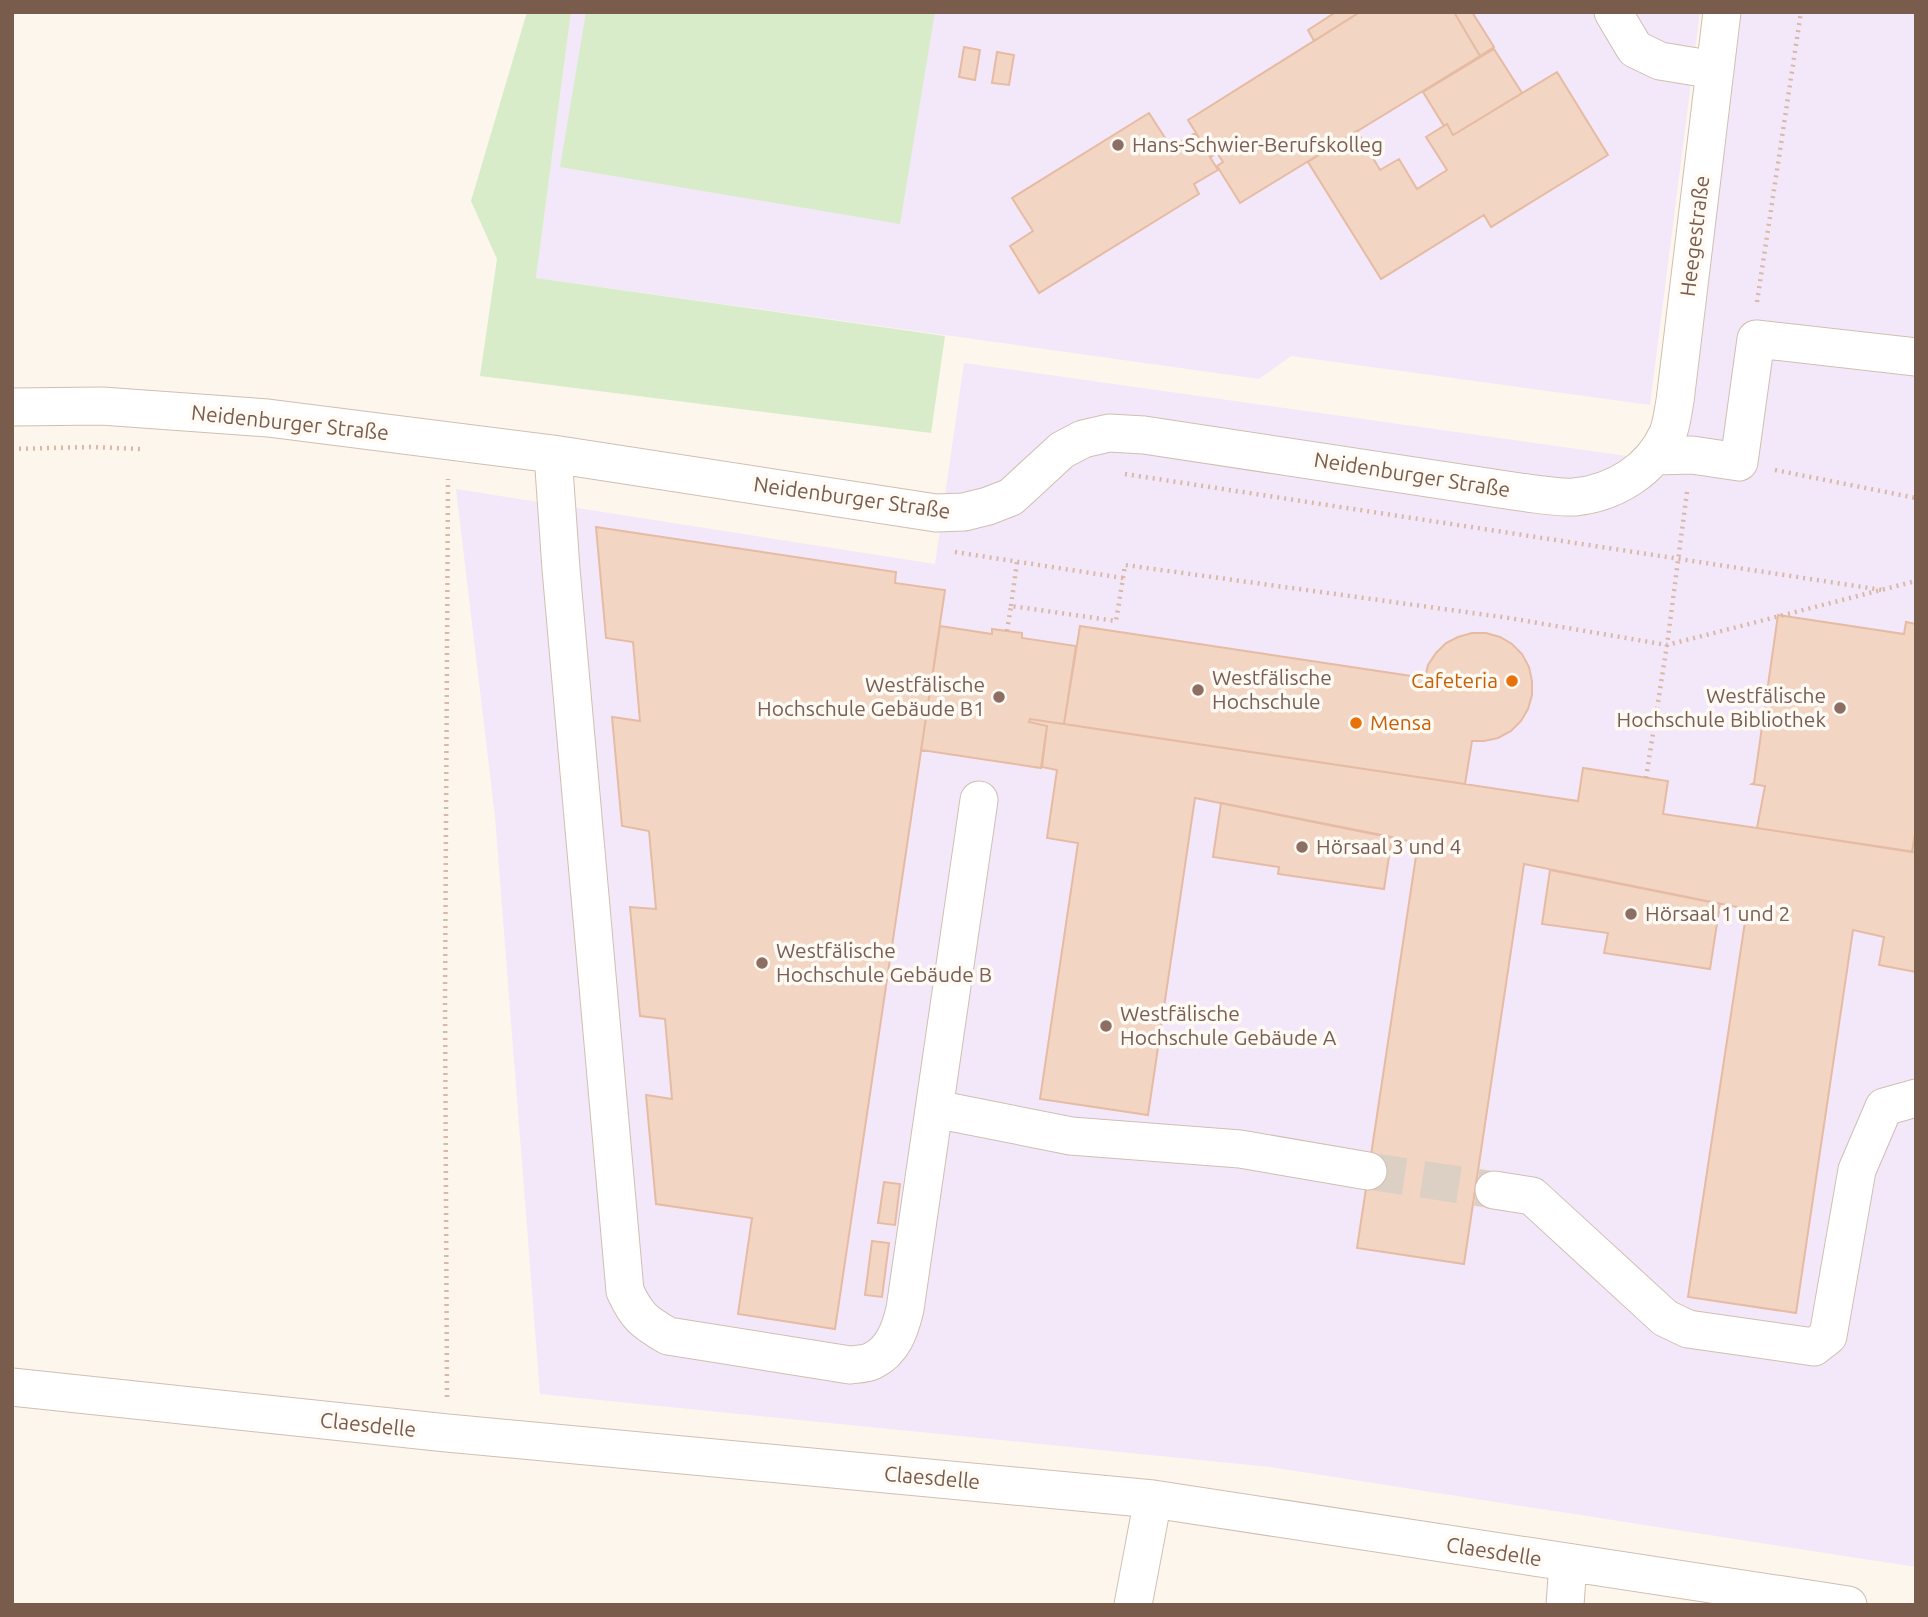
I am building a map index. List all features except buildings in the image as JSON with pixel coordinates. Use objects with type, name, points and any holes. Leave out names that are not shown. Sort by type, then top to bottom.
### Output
[{"type":"street","points":[[1613,12],[1635,49],[1660,61],[1715,69]]},
{"type":"street","name":"Heegestraße","points":[[1656,456],[1669,430],[1675,401],[1722,12]]},
{"type":"street","points":[[1656,456],[1692,455],[1740,462],[1756,339],[1916,357]]},
{"type":"street","name":"Neidenburger Straße","points":[[12,407],[102,406],[240,416],[453,440],[936,513],[964,512],[1011,497],[1062,450],[1083,439],[1109,433],[1157,437],[1520,492],[1574,497],[1605,490],[1634,477],[1656,456]]},
{"type":"street","points":[[553,454],[625,1291],[634,1311],[648,1324],[668,1336],[849,1365],[871,1362],[886,1351],[899,1334],[935,1109],[979,800]]},
{"type":"street","points":[[1494,1190],[1532,1196],[1665,1318],[1688,1329],[1814,1347],[1828,1336],[1857,1170],[1884,1107],[1916,1098]]},
{"type":"street","points":[[935,1109],[1071,1136],[1240,1149],[1368,1171]]},
{"type":"street","name":"Claesdelle","points":[[12,1387],[447,1433],[1153,1499],[1848,1605]]},
{"type":"street","points":[[1133,1605],[1153,1499]]},
{"type":"street","points":[[1565,1605],[1567,1563]]},
{"type":"path","points":[[1756,339],[1756,306],[1801,12]]},
{"type":"path","points":[[447,1433],[448,477],[453,440]]},
{"type":"path","points":[[12,449],[90,447],[142,450]]},
{"type":"path","points":[[1646,778],[1692,455]]},
{"type":"path","points":[[1740,462],[1916,498]]},
{"type":"path","points":[[1125,474],[1882,590]]},
{"type":"path","points":[[944,550],[1123,578]]},
{"type":"path","points":[[1007,631],[1017,562]]},
{"type":"path","points":[[1010,606],[1116,621],[1125,565],[1509,618],[1667,645],[1916,581]]},
{"type":"shaded area","name":"Hans-Schwier-Berufskolleg","points":[[571,12],[1700,12],[1650,405],[1291,356],[1259,379],[536,278]]},
{"type":"shaded area","name":"Westfälische Hochschule","points":[[1738,12],[1916,12],[1916,1567],[1270,1467],[540,1394],[495,817],[456,489],[935,564],[964,363],[1684,464]]},
{"type":"green space","points":[[527,12],[571,12],[536,278],[945,336],[931,433],[480,376],[497,259],[471,201]]},
{"type":"green space","points":[[586,12],[935,12],[900,224],[560,167]]},
{"type":"tunnel","points":[[1368,1171],[1494,1190]]},
{"type":"place","name":"Hans-Schwier-Berufskolleg","points":[[1118,145]]},
{"type":"place","name":"Cafeteria","points":[[1512,681]]},
{"type":"place","name":"Westfälische Hochschule","points":[[1198,690]]},
{"type":"place","name":"Westfälische Hochschule Gebäude B1","points":[[999,697]]},
{"type":"place","name":"Westfälische Hochschule Bibliothek","points":[[1840,708]]},
{"type":"place","name":"Mensa","points":[[1356,723]]},
{"type":"place","name":"Hörsaal 3 und 4","points":[[1302,847]]},
{"type":"place","name":"Hörsaal 1 und 2","points":[[1631,914]]},
{"type":"place","name":"Westfälische Hochschule Gebäude B","points":[[762,963]]},
{"type":"place","name":"Westfälische Hochschule Gebäude A","points":[[1106,1026]]}]
